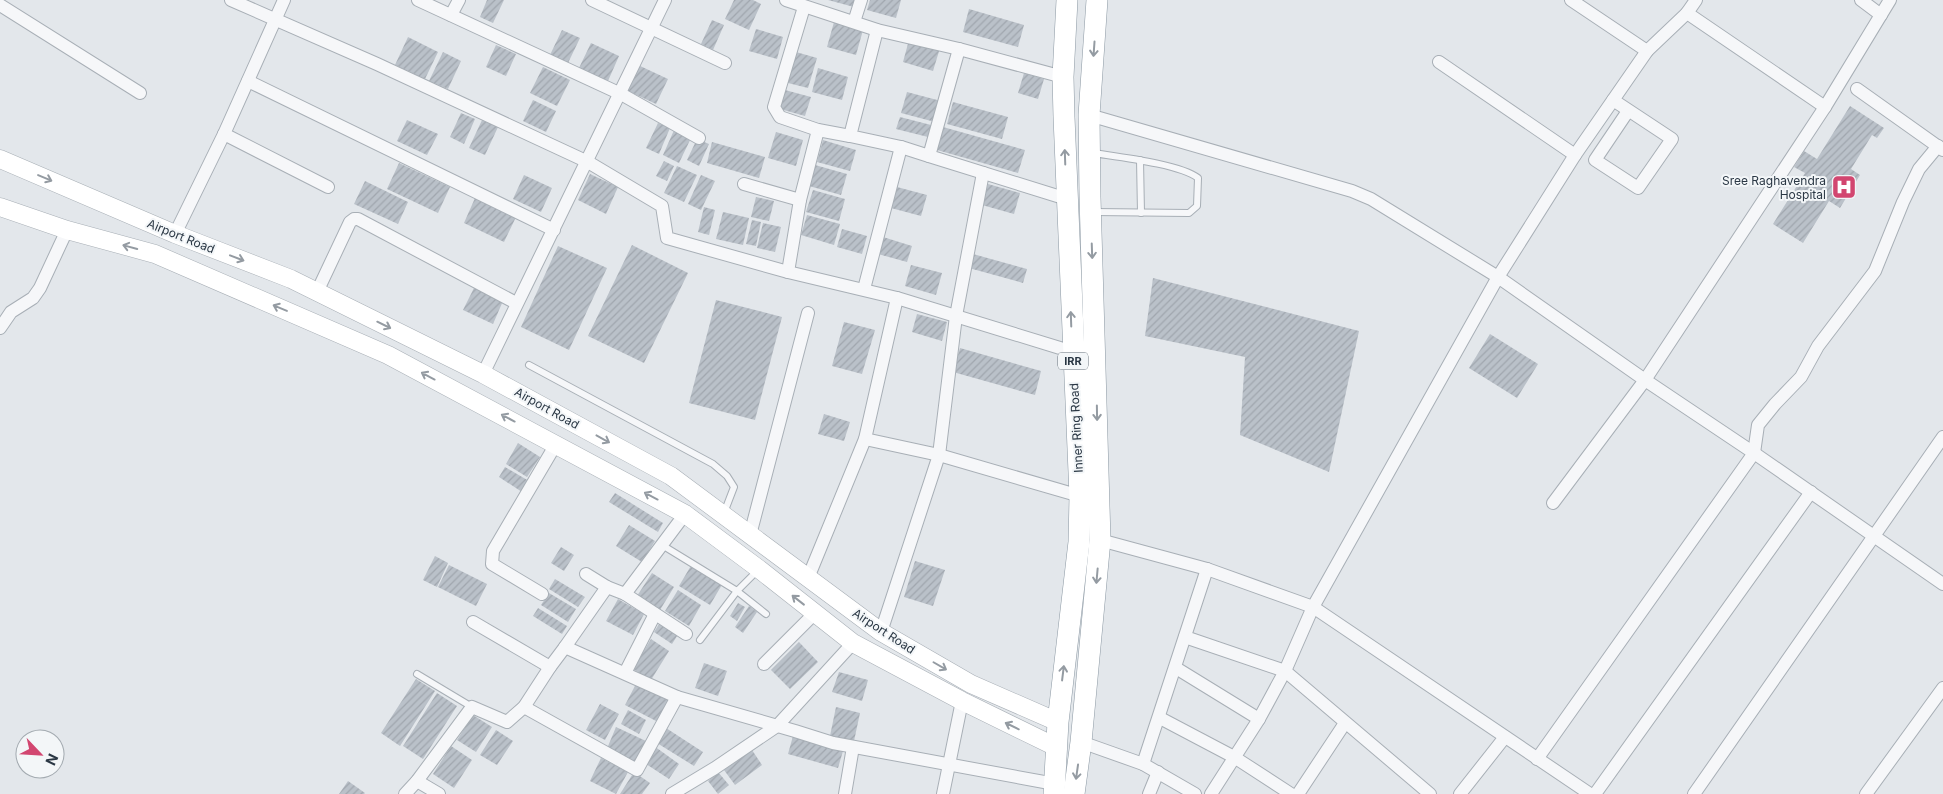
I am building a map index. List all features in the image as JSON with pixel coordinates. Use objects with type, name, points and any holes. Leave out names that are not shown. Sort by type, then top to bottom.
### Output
[{"type":"highway","name":"Inner Ring Road","points":[[1061,791],[1056,747],[1079,542],[1080,496],[1066,199],[1063,78],[1067,0]]},
{"type":"highway","name":"Inner Ring Road","points":[[1061,791],[1081,742],[1100,540],[1089,152],[1089,115],[1097,0]]},
{"type":"main road","name":"Airport Road","points":[[0,159],[175,234],[291,280],[483,374],[671,476],[881,632],[971,684],[1058,722]]},
{"type":"main road","name":"Airport Road","points":[[0,207],[67,230],[155,254],[388,355],[684,514],[759,569],[853,643],[962,701],[1056,747]]},
{"type":"main road","points":[[471,398],[483,374]]},
{"type":"street","points":[[231,0],[377,64],[588,162],[662,206],[667,238],[788,272],[897,298],[1073,352]]},
{"type":"street","points":[[175,234],[224,134],[284,0]]},
{"type":"street","points":[[418,0],[621,94],[699,138]]},
{"type":"street","points":[[451,15],[460,0]]},
{"type":"street","points":[[592,0],[725,63]]},
{"type":"street","points":[[483,374],[516,303],[588,162],[665,0]]},
{"type":"street","points":[[786,0],[877,30],[959,49],[1063,78]]},
{"type":"street","points":[[854,22],[861,0]]},
{"type":"street","points":[[1571,0],[1647,51]]},
{"type":"street","points":[[1211,794],[1258,719],[1285,671],[1313,607],[1498,277],[1575,155],[1647,51],[1686,13],[1696,0]]},
{"type":"street","points":[[1861,0],[1881,14]]},
{"type":"street","points":[[1553,503],[1645,380],[1825,107],[1890,0]]},
{"type":"street","points":[[0,5],[140,93]]},
{"type":"street","points":[[804,7],[774,107],[780,117],[818,130],[901,147],[1066,199]]},
{"type":"street","points":[[1686,13],[1825,107]]},
{"type":"street","points":[[850,136],[877,30]]},
{"type":"street","points":[[929,156],[959,49]]},
{"type":"street","points":[[1438,62],[1575,155]]},
{"type":"street","points":[[248,81],[554,230]]},
{"type":"street","points":[[1538,759],[1754,453],[1758,425],[1801,377],[1818,346],[1876,271],[1903,202],[1919,169],[1941,148],[1857,89]]},
{"type":"street","points":[[1613,100],[1672,139],[1638,188],[1595,160],[1628,111]]},
{"type":"street","points":[[1089,115],[1352,191],[1371,199],[1498,277],[1943,584]]},
{"type":"street","points":[[788,272],[800,200],[818,130]]},
{"type":"street","points":[[224,134],[328,187]]},
{"type":"street","points":[[864,290],[901,147]]},
{"type":"street","points":[[881,632],[939,455],[956,316],[983,173]]},
{"type":"street","points":[[744,184],[800,200]]},
{"type":"street","points":[[317,292],[350,222],[358,219],[516,303]]},
{"type":"street","points":[[0,328],[12,312],[34,298],[67,230]]},
{"type":"street","points":[[808,578],[865,439],[897,298]]},
{"type":"street","points":[[750,535],[808,313]]},
{"type":"street","points":[[1694,794],[1943,437]]},
{"type":"street","points":[[865,439],[939,455],[1080,496]]},
{"type":"street","points":[[542,594],[492,564],[493,550],[556,444]]},
{"type":"street","points":[[1595,794],[1811,492]]},
{"type":"street","points":[[625,594],[684,514]]},
{"type":"street","points":[[1100,540],[1207,569],[1313,607],[1590,794]]},
{"type":"street","points":[[1143,764],[1160,718],[1207,569]]},
{"type":"street","points":[[586,574],[607,587],[625,594],[686,634]]},
{"type":"street","points":[[405,794],[417,781],[472,706],[507,722],[524,707],[607,587]]},
{"type":"street","points":[[764,664],[815,613]]},
{"type":"street","points":[[625,673],[655,614]]},
{"type":"street","points":[[473,622],[550,667]]},
{"type":"street","points":[[1185,637],[1285,671],[1427,793]]},
{"type":"street","points":[[672,794],[715,768],[777,726],[853,643]]},
{"type":"street","points":[[565,647],[677,697],[832,744],[950,765],[1061,791]]},
{"type":"street","points":[[1176,668],[1258,719]]},
{"type":"street","points":[[1866,794],[1943,688]]},
{"type":"street","points":[[524,707],[637,770],[677,697]]},
{"type":"street","points":[[944,794],[962,701]]},
{"type":"street","points":[[1160,718],[1234,757],[1290,794]]},
{"type":"street","points":[[1298,794],[1345,723]]},
{"type":"street","points":[[1460,794],[1505,737]]},
{"type":"street","points":[[1081,742],[1143,764],[1195,794]]},
{"type":"street","points":[[845,794],[853,747]]},
{"type":"street","points":[[1149,794],[1158,772]]},
{"type":"street","points":[[417,781],[439,794]]},
{"type":"lane","points":[[1089,152],[1140,160],[1191,172],[1198,178],[1197,206],[1189,212],[1090,212]]},
{"type":"lane","points":[[1140,160],[1141,213]]},
{"type":"lane","points":[[529,365],[713,464],[727,476],[734,487],[723,515]]},
{"type":"lane","points":[[661,544],[737,591],[766,614]]},
{"type":"lane","points":[[700,640],[737,591],[759,569]]},
{"type":"lane","points":[[417,674],[472,706]]},
{"type":"building","points":[[487,0],[504,0],[493,23],[480,17]]},
{"type":"building","points":[[734,0],[753,0],[761,4],[749,30],[725,19]]},
{"type":"building","points":[[828,0],[855,0],[854,7]]},
{"type":"building","points":[[870,0],[901,0],[896,18],[867,10]]},
{"type":"building","points":[[969,9],[1024,25],[1018,47],[963,32]]},
{"type":"building","points":[[712,20],[724,25],[713,50],[701,44]]},
{"type":"building","points":[[834,22],[863,30],[856,55],[827,47]]},
{"type":"building","points":[[756,29],[783,37],[777,59],[749,51]]},
{"type":"building","points":[[562,30],[580,38],[568,63],[550,55]]},
{"type":"building","points":[[408,37],[438,52],[425,79],[395,65]]},
{"type":"building","points":[[909,40],[940,48],[933,71],[903,62]]},
{"type":"building","points":[[591,43],[619,56],[608,81],[579,68]]},
{"type":"building","points":[[496,45],[516,54],[506,76],[486,67]]},
{"type":"building","points":[[443,52],[461,61],[448,89],[429,81]]},
{"type":"building","points":[[796,52],[817,58],[808,88],[788,83]]},
{"type":"building","points":[[638,65],[668,79],[656,104],[626,90]]},
{"type":"building","points":[[543,67],[570,80],[557,106],[530,93]]},
{"type":"building","points":[[818,68],[848,77],[842,100],[812,92]]},
{"type":"building","points":[[1024,73],[1044,79],[1038,99],[1018,93]]},
{"type":"building","points":[[785,90],[811,97],[805,116],[780,109]]},
{"type":"building","points":[[907,92],[941,101],[935,122],[901,113]]},
{"type":"building","points":[[533,100],[556,111],[546,132],[523,121]]},
{"type":"building","points":[[953,102],[1008,117],[1002,139],[947,124]]},
{"type":"building","points":[[1850,106],[1884,128],[1877,138],[1872,135],[1851,169],[1860,175],[1840,208],[1829,201],[1803,243],[1773,224],[1805,173],[1794,167],[1804,151],[1817,159]]},
{"type":"building","points":[[461,113],[475,119],[464,144],[450,137]]},
{"type":"building","points":[[900,117],[931,125],[928,137],[896,129]]},
{"type":"building","points":[[407,120],[438,134],[427,155],[397,141]]},
{"type":"building","points":[[482,120],[498,127],[485,155],[469,148]]},
{"type":"building","points":[[658,123],[670,128],[659,154],[646,148]]},
{"type":"building","points":[[943,127],[1025,150],[1018,173],[937,150]]},
{"type":"building","points":[[675,128],[692,136],[679,163],[663,155]]},
{"type":"building","points":[[776,132],[803,140],[796,166],[768,158]]},
{"type":"building","points":[[697,139],[709,144],[699,166],[687,160]]},
{"type":"building","points":[[823,140],[856,150],[850,171],[817,162]]},
{"type":"building","points":[[712,142],[765,157],[759,178],[707,163]]},
{"type":"building","points":[[664,161],[674,166],[667,181],[656,176]]},
{"type":"building","points":[[399,163],[450,187],[438,213],[387,189]]},
{"type":"building","points":[[815,165],[847,174],[841,195],[809,186]]},
{"type":"building","points":[[677,166],[697,175],[684,202],[664,193]]},
{"type":"building","points":[[590,174],[618,187],[606,214],[578,200]]},
{"type":"building","points":[[524,175],[552,188],[541,212],[513,199]]},
{"type":"building","points":[[701,175],[715,181],[701,210],[688,204]]},
{"type":"building","points":[[365,181],[408,202],[398,224],[354,204]]},
{"type":"building","points":[[988,184],[1020,193],[1014,214],[982,205]]},
{"type":"building","points":[[897,187],[927,195],[921,216],[891,208]]},
{"type":"building","points":[[813,190],[845,199],[839,221],[806,212]]},
{"type":"building","points":[[756,197],[774,201],[769,221],[751,217]]},
{"type":"building","points":[[475,198],[516,217],[504,242],[464,223]]},
{"type":"building","points":[[704,207],[715,210],[709,235],[698,232]]},
{"type":"building","points":[[723,212],[749,218],[743,245],[716,239]]},
{"type":"building","points":[[807,215],[840,224],[834,245],[801,235]]},
{"type":"building","points":[[752,220],[761,222],[756,246],[746,244]]},
{"type":"building","points":[[763,223],[781,227],[775,252],[757,248]]},
{"type":"building","points":[[842,229],[867,236],[862,254],[837,247]]},
{"type":"building","points":[[883,237],[912,246],[907,262],[878,254]]},
{"type":"building","points":[[632,245],[688,273],[644,363],[588,336]]},
{"type":"building","points":[[558,246],[607,268],[569,350],[521,327]]},
{"type":"building","points":[[973,254],[1027,269],[1023,283],[969,268]]},
{"type":"building","points":[[911,265],[942,273],[936,295],[905,286]]},
{"type":"building","points":[[1153,278],[1359,331],[1329,472],[1240,435],[1245,357],[1145,336]]},
{"type":"building","points":[[474,288],[503,301],[493,324],[463,310]]},
{"type":"building","points":[[716,300],[782,317],[755,420],[689,403]]},
{"type":"building","points":[[917,314],[947,322],[942,341],[912,332]]},
{"type":"building","points":[[844,322],[875,330],[862,374],[832,366]]},
{"type":"building","points":[[1490,334],[1538,364],[1517,398],[1469,368]]},
{"type":"building","points":[[960,348],[1041,371],[1035,395],[953,372]]},
{"type":"building","points":[[824,414],[850,422],[844,441],[818,434]]},
{"type":"building","points":[[518,443],[540,457],[527,477],[506,464]]},
{"type":"building","points":[[505,467],[529,481],[522,492],[499,477]]},
{"type":"building","points":[[615,493],[663,523],[658,532],[609,502]]},
{"type":"building","points":[[629,525],[655,541],[642,562],[616,546]]},
{"type":"building","points":[[561,547],[574,555],[564,571],[551,563]]},
{"type":"building","points":[[435,556],[448,563],[437,587],[423,580]]},
{"type":"building","points":[[915,561],[945,570],[933,606],[904,597]]},
{"type":"building","points":[[692,564],[723,583],[710,605],[679,586]]},
{"type":"building","points":[[449,565],[487,584],[476,606],[438,587]]},
{"type":"building","points":[[652,573],[674,587],[660,610],[637,596]]},
{"type":"building","points":[[555,579],[585,597],[578,607],[549,589]]},
{"type":"building","points":[[678,590],[701,605],[689,626],[665,611]]},
{"type":"building","points":[[549,593],[576,609],[568,622],[541,605]]},
{"type":"building","points":[[618,599],[644,614],[633,635],[606,621]]},
{"type":"building","points":[[738,603],[745,607],[737,621],[730,616]]},
{"type":"building","points":[[749,606],[757,612],[743,633],[735,627]]},
{"type":"building","points":[[538,608],[567,626],[562,634],[533,616]]},
{"type":"building","points":[[661,621],[679,633],[672,644],[654,632]]},
{"type":"building","points":[[651,639],[669,651],[651,680],[633,669]]},
{"type":"building","points":[[799,642],[818,662],[790,689],[771,670]]},
{"type":"building","points":[[704,663],[727,671],[718,696],[695,688]]},
{"type":"building","points":[[839,672],[868,680],[862,701],[832,692]]},
{"type":"building","points":[[416,679],[435,691],[400,746],[381,733]]},
{"type":"building","points":[[637,682],[670,699],[658,722],[625,705]]},
{"type":"building","points":[[437,693],[457,706],[423,759],[403,746]]},
{"type":"building","points":[[600,704],[619,714],[605,740],[586,730]]},
{"type":"building","points":[[836,707],[860,713],[854,741],[830,736]]},
{"type":"building","points":[[628,710],[646,720],[639,734],[621,724]]},
{"type":"building","points":[[473,715],[492,727],[476,752],[457,740]]},
{"type":"building","points":[[616,727],[646,741],[636,764],[606,751]]},
{"type":"building","points":[[666,728],[703,752],[694,766],[657,743]]},
{"type":"building","points":[[496,730],[513,741],[497,765],[480,755]]},
{"type":"building","points":[[793,736],[843,751],[838,768],[788,754]]},
{"type":"building","points":[[451,746],[472,760],[454,788],[433,774]]},
{"type":"building","points":[[654,746],[679,764],[669,779],[643,762]]},
{"type":"building","points":[[752,750],[762,765],[735,785],[724,770]]},
{"type":"building","points":[[601,758],[628,772],[616,794],[590,781]]},
{"type":"building","points":[[634,772],[650,783],[642,794],[620,794]]},
{"type":"building","points":[[718,772],[729,785],[718,794],[708,781]]},
{"type":"building","points":[[348,781],[365,793],[339,794]]},
{"type":"place","name":"Sree Raghavendra Hospital","points":[[1844,187]]}]
